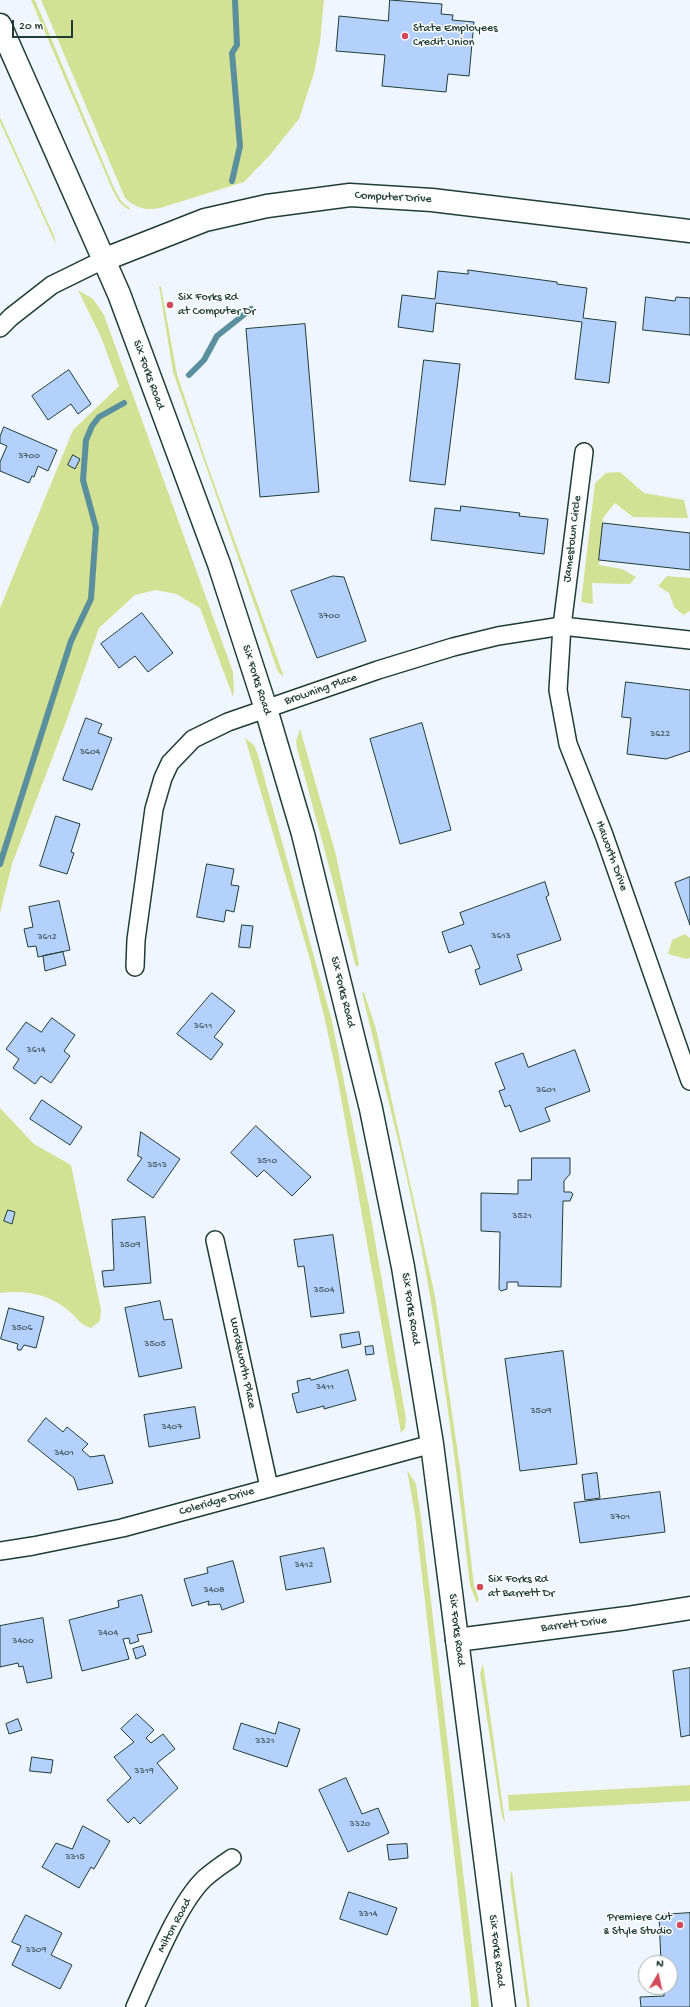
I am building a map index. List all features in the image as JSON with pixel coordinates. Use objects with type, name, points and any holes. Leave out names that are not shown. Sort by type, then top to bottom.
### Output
[{"type":"main road","name":"Six Forks Road","points":[[0,25],[118,294],[219,564],[266,709],[303,834],[371,1109],[403,1266],[432,1444],[504,2007]]},
{"type":"main road","name":"Computer Drive","points":[[103,260],[205,220],[267,206],[343,196],[432,200],[690,230]]},
{"type":"main road","name":"Barrett Drive","points":[[458,1640],[627,1618],[690,1608]]},
{"type":"street","points":[[0,328],[11,317],[52,285],[103,260]]},
{"type":"street","name":"Jamestown Circle","points":[[562,626],[584,452]]},
{"type":"street","name":"Browning Place","points":[[135,967],[136,940],[154,809],[163,778],[170,763],[193,739],[228,722],[378,670],[453,647],[498,636],[562,626],[690,640]]},
{"type":"street","name":"Haworth Drive","points":[[562,626],[558,690],[568,744],[606,842],[690,1081]]},
{"type":"street","name":"Wordsworth Place","points":[[215,1240],[269,1487]]},
{"type":"street","name":"Coleridge Drive","points":[[0,1551],[40,1545],[122,1528],[432,1444]]},
{"type":"street","name":"Milton Road","points":[[135,2007],[162,1948],[193,1892],[204,1879],[232,1858]]},
{"type":"green space","points":[[31,0],[35,0],[114,188],[122,202],[130,208],[129,210],[120,203],[113,191]]},
{"type":"green space","points":[[41,0],[324,0],[320,42],[314,73],[299,119],[270,155],[244,182],[160,208],[141,208],[125,198]]},
{"type":"green space","points":[[0,117],[54,236],[56,245],[0,122]]},
{"type":"green space","points":[[159,286],[161,287],[177,374],[206,461],[284,677],[278,672],[173,372]]},
{"type":"green space","points":[[78,290],[93,299],[104,315],[233,672],[233,697],[200,608],[176,594],[156,590],[135,595],[99,628],[66,722],[12,864],[0,913],[0,608],[73,430],[119,386],[101,337]]},
{"type":"green space","points":[[620,472],[644,493],[684,500],[688,518],[633,517],[615,503],[603,518],[599,565],[622,569],[636,577],[630,584],[592,583],[593,604],[581,602],[595,483],[606,473]]},
{"type":"green space","points":[[667,576],[690,578],[690,611],[683,615],[674,607],[669,593],[658,586]]},
{"type":"green space","points":[[300,729],[336,855],[358,959],[359,965],[356,967],[297,748],[296,741]]},
{"type":"green space","points":[[245,738],[254,745],[258,755],[332,1021],[369,1206],[406,1419],[405,1428],[401,1433],[338,1081],[325,1020],[309,956]]},
{"type":"green space","points":[[685,934],[690,938],[690,958],[686,959],[668,954],[672,940]]},
{"type":"green space","points":[[364,992],[376,1029],[435,1296],[460,1468],[474,1585],[479,1600],[477,1603],[470,1586],[448,1410],[419,1235],[399,1144],[362,993]]},
{"type":"green space","points":[[0,1108],[34,1144],[71,1165],[101,1310],[100,1321],[91,1328],[81,1323],[61,1305],[45,1297],[37,1294],[19,1292],[0,1293]]},
{"type":"green space","points":[[407,1470],[416,1484],[421,1517],[479,2007],[471,2007],[415,1515]]},
{"type":"green space","points":[[483,1664],[505,1822],[502,1817],[480,1673]]},
{"type":"green space","points":[[690,1785],[690,1801],[509,1811],[508,1795]]},
{"type":"green space","points":[[511,1871],[530,2007],[527,2007],[510,1882]]},
{"type":"building","name":"State Employees Credit Union","points":[[390,0],[442,4],[441,14],[453,15],[452,20],[474,22],[469,76],[448,74],[446,92],[382,86],[385,55],[336,51],[339,16],[388,21]]},
{"type":"building","points":[[468,270],[557,282],[557,284],[587,288],[583,318],[616,322],[609,383],[575,379],[582,322],[436,303],[433,332],[398,327],[402,295],[435,299],[438,271],[468,274]]},
{"type":"building","points":[[646,297],[675,301],[676,297],[690,298],[690,335],[643,330]]},
{"type":"building","points":[[305,324],[319,492],[260,497],[246,329]]},
{"type":"building","points":[[424,360],[460,364],[445,485],[410,481]]},
{"type":"building","points":[[69,370],[91,404],[78,414],[71,404],[48,420],[32,396]]},
{"type":"building","points":[[4,427],[57,450],[48,471],[38,466],[34,477],[32,476],[29,483],[0,471],[0,462],[7,446],[0,443],[0,437]]},
{"type":"building","points":[[73,455],[80,459],[75,469],[68,465]]},
{"type":"building","points":[[461,506],[520,513],[519,516],[548,519],[544,554],[431,540],[435,508],[460,511]]},
{"type":"building","points":[[603,523],[690,533],[690,570],[599,560]]},
{"type":"building","points":[[333,576],[344,577],[366,641],[317,658],[291,591]]},
{"type":"building","points":[[142,613],[173,653],[148,672],[135,656],[119,668],[101,644]]},
{"type":"building","points":[[626,682],[690,690],[690,751],[666,759],[627,754],[631,718],[622,717]]},
{"type":"building","points":[[86,718],[102,724],[98,733],[112,738],[92,790],[63,780]]},
{"type":"building","points":[[422,723],[451,830],[400,844],[370,739]]},
{"type":"building","points":[[56,816],[80,824],[71,852],[74,853],[67,874],[40,866]]},
{"type":"building","points":[[207,864],[234,869],[231,885],[239,886],[234,912],[226,910],[224,922],[197,917]]},
{"type":"building","points":[[690,877],[690,925],[675,883]]},
{"type":"building","points":[[545,882],[549,895],[546,897],[561,940],[517,955],[522,970],[480,985],[475,970],[480,968],[471,945],[449,953],[442,932],[464,924],[460,913]]},
{"type":"building","points":[[59,901],[70,950],[38,957],[36,946],[28,947],[24,929],[33,927],[29,907]]},
{"type":"building","points":[[242,925],[253,926],[250,948],[239,947]]},
{"type":"building","points":[[63,952],[66,965],[45,971],[43,956]]},
{"type":"building","points":[[212,993],[235,1011],[214,1037],[223,1044],[211,1060],[177,1034]]},
{"type":"building","points":[[52,1018],[75,1035],[64,1051],[70,1056],[51,1083],[41,1076],[35,1084],[13,1068],[19,1059],[6,1049],[26,1022],[41,1032]]},
{"type":"building","points":[[575,1050],[590,1091],[545,1108],[550,1121],[520,1132],[510,1105],[505,1107],[499,1091],[505,1089],[495,1063],[523,1053],[528,1067]]},
{"type":"building","points":[[42,1100],[82,1127],[70,1145],[30,1119]]},
{"type":"building","points":[[256,1126],[311,1177],[292,1196],[264,1170],[257,1177],[231,1153]]},
{"type":"building","points":[[141,1132],[180,1159],[153,1198],[127,1180],[142,1158],[138,1156]]},
{"type":"building","points":[[532,1158],[570,1158],[570,1174],[564,1181],[564,1192],[571,1192],[573,1194],[570,1201],[563,1201],[561,1287],[518,1286],[518,1282],[507,1282],[507,1289],[501,1291],[499,1289],[500,1232],[481,1231],[481,1193],[518,1194],[518,1180],[531,1180]]},
{"type":"building","points":[[8,1210],[15,1212],[12,1224],[4,1221]]},
{"type":"building","points":[[145,1217],[151,1283],[104,1287],[102,1271],[114,1270],[112,1220]]},
{"type":"building","points":[[333,1235],[344,1313],[311,1317],[304,1266],[298,1267],[294,1240]]},
{"type":"building","points":[[160,1301],[164,1320],[172,1319],[182,1368],[139,1377],[125,1308]]},
{"type":"building","points":[[9,1308],[44,1317],[36,1348],[24,1345],[21,1350],[18,1350],[18,1344],[1,1339]]},
{"type":"building","points":[[359,1332],[361,1344],[342,1348],[340,1335]]},
{"type":"building","points":[[373,1346],[374,1354],[366,1355],[365,1347]]},
{"type":"building","points":[[563,1351],[577,1464],[520,1471],[505,1359]]},
{"type":"building","points":[[348,1370],[356,1400],[324,1409],[324,1406],[297,1413],[292,1394],[299,1392],[297,1381],[310,1378],[311,1380]]},
{"type":"building","points":[[195,1407],[200,1438],[149,1447],[144,1415]]},
{"type":"building","points":[[46,1418],[63,1432],[67,1427],[88,1444],[82,1450],[90,1457],[104,1455],[113,1483],[78,1490],[74,1478],[28,1441]]},
{"type":"building","points":[[597,1473],[600,1498],[585,1500],[582,1475]]},
{"type":"building","points":[[660,1492],[665,1532],[580,1543],[574,1503]]},
{"type":"building","points":[[324,1548],[331,1582],[286,1590],[280,1557]]},
{"type":"building","points":[[233,1561],[244,1602],[222,1610],[220,1604],[208,1605],[209,1601],[192,1606],[184,1579],[208,1573],[207,1568]]},
{"type":"building","points":[[142,1595],[152,1632],[137,1635],[139,1641],[130,1644],[129,1638],[123,1639],[129,1659],[82,1671],[69,1620],[119,1607],[118,1601]]},
{"type":"building","points":[[43,1618],[52,1678],[27,1683],[23,1666],[19,1667],[18,1663],[0,1667],[0,1626]]},
{"type":"building","points":[[143,1646],[146,1655],[136,1659],[133,1649]]},
{"type":"building","points":[[690,1668],[690,1735],[681,1737],[673,1671]]},
{"type":"building","points":[[137,1714],[154,1730],[146,1738],[151,1743],[163,1734],[175,1749],[157,1763],[178,1788],[140,1824],[134,1817],[128,1823],[107,1800],[131,1778],[114,1757],[134,1742],[121,1729]]},
{"type":"building","points":[[18,1719],[22,1730],[9,1734],[6,1724]]},
{"type":"building","points":[[279,1722],[300,1729],[287,1767],[233,1749],[241,1723],[275,1734]]},
{"type":"building","points":[[32,1757],[53,1760],[51,1773],[30,1771]]},
{"type":"building","points":[[346,1778],[362,1814],[378,1808],[389,1833],[348,1852],[319,1790]]},
{"type":"building","points":[[83,1826],[110,1841],[94,1869],[91,1867],[79,1888],[42,1867],[56,1843],[72,1849]]},
{"type":"building","points":[[407,1844],[408,1858],[389,1860],[387,1845]]},
{"type":"building","points":[[349,1892],[397,1908],[387,1935],[340,1919]]},
{"type":"building","points":[[690,1913],[690,2007],[641,2007],[640,1997],[678,1995],[678,1955],[661,1955],[659,1915]]},
{"type":"building","points":[[26,1915],[62,1933],[51,1955],[72,1965],[60,1989],[12,1965],[21,1946],[12,1942]]},
{"type":"waterway","points":[[232,181],[240,146],[232,53],[237,45],[235,0]]},
{"type":"waterway","points":[[189,375],[204,360],[217,336],[251,309]]},
{"type":"waterway","points":[[0,864],[71,641],[91,599],[96,528],[83,480],[86,440],[92,426],[99,417],[124,403]]},
{"type":"place","name":"State Employees Credit Union","points":[[405,36]]},
{"type":"place","name":"Six Forks Rd at Computer Dr","points":[[170,305]]},
{"type":"place","name":"Six Forks Rd at Barrett Dr","points":[[480,1587]]},
{"type":"place","name":"Premiere Cut & Style Studio","points":[[680,1925]]}]
